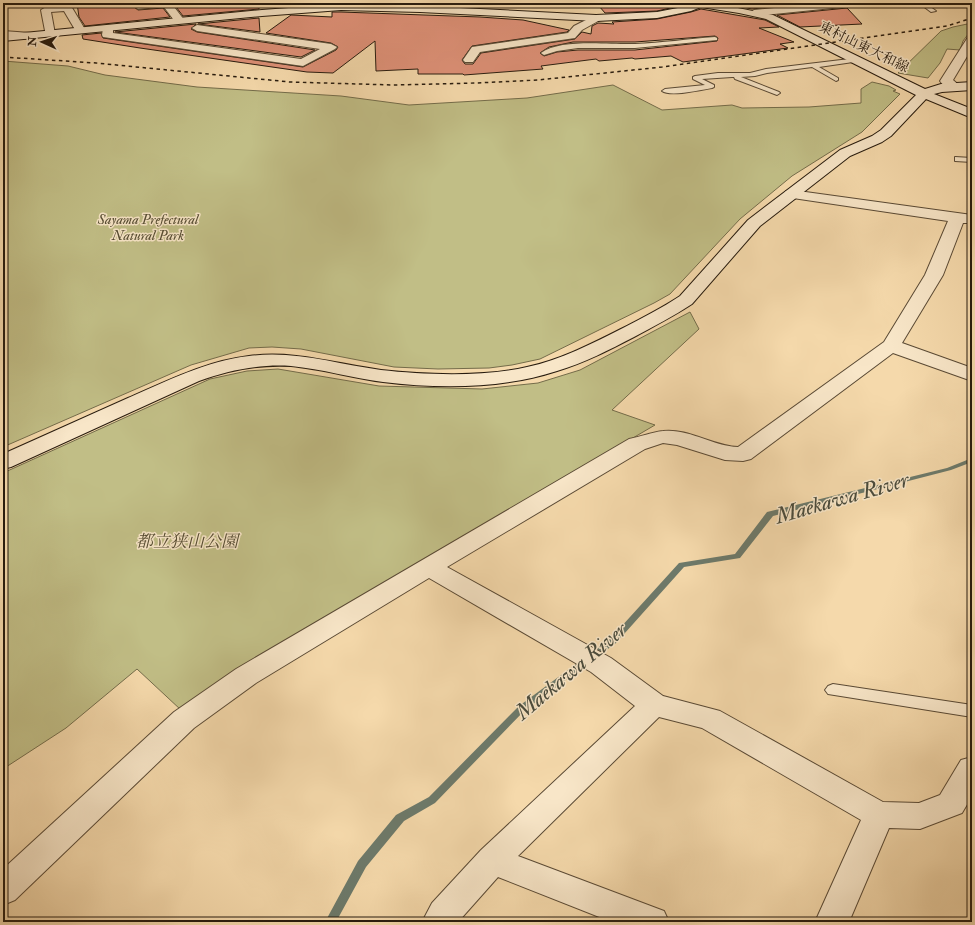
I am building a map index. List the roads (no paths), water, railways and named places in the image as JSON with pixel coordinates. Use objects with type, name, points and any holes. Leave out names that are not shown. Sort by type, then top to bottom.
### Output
[{"type":"street","points":[[3,38],[218,17],[364,5],[596,15],[656,15],[684,10],[697,3]]},
{"type":"street","name":"東村山東大和線","points":[[697,3],[753,8],[925,93],[972,114]]},
{"type":"street","points":[[753,8],[767,12],[852,3]]},
{"type":"street","points":[[167,4],[180,21]]},
{"type":"street","points":[[50,34],[46,10],[67,8],[81,31]]},
{"type":"street","points":[[469,60],[476,49],[574,41],[578,28],[596,15]]},
{"type":"street","points":[[163,43],[218,17]]},
{"type":"street","points":[[108,28],[107,35],[303,63],[331,47],[190,31]]},
{"type":"street","points":[[3,34],[31,36]]},
{"type":"street","points":[[955,87],[946,81],[972,39]]},
{"type":"street","points":[[3,462],[192,377],[224,366],[239,363],[286,360],[376,375],[441,379],[504,377],[534,373],[551,368],[604,344],[673,309],[686,300],[747,230],[845,153],[877,139],[886,133],[925,93],[941,88],[972,86]]},
{"type":"street","points":[[3,890],[184,720],[246,676],[637,444],[663,437],[680,439],[725,453],[743,454],[891,346],[934,275],[964,218],[791,194]]},
{"type":"street","points":[[891,346],[972,375]]},
{"type":"street","points":[[430,568],[601,665],[654,705],[710,719],[879,815],[920,816],[951,804],[972,769]]},
{"type":"street","points":[[439,922],[444,914],[492,860],[654,705]]},
{"type":"street","points":[[832,922],[879,815]]},
{"type":"street","points":[[492,860],[644,921]]},
{"type":"lane","points":[[922,3],[933,11]]},
{"type":"lane","points":[[138,7],[167,4]]},
{"type":"lane","points":[[544,53],[574,41],[634,46],[714,39]]},
{"type":"lane","points":[[665,91],[688,90],[712,86],[695,78],[727,74],[750,76],[766,71],[858,60]]},
{"type":"lane","points":[[814,66],[836,79]]},
{"type":"lane","points":[[727,74],[777,92]]},
{"type":"lane","points":[[958,159],[972,160]]},
{"type":"lane","points":[[833,690],[972,711]]},
{"type":"waterway","name":"Maekawa River","points":[[330,922],[362,864],[400,818],[432,800],[522,708],[613,641],[682,565],[737,556],[770,514],[949,469],[972,460]]},
{"type":"railway","points":[[3,57],[96,63],[290,82],[393,85],[476,83],[538,80],[662,67],[947,26],[972,18]]},
{"type":"park label","name":"Sayama Prefectural Natural Park","points":[[148,228]]},
{"type":"park label","name":"都立狭山公園","points":[[187,541]]}]
